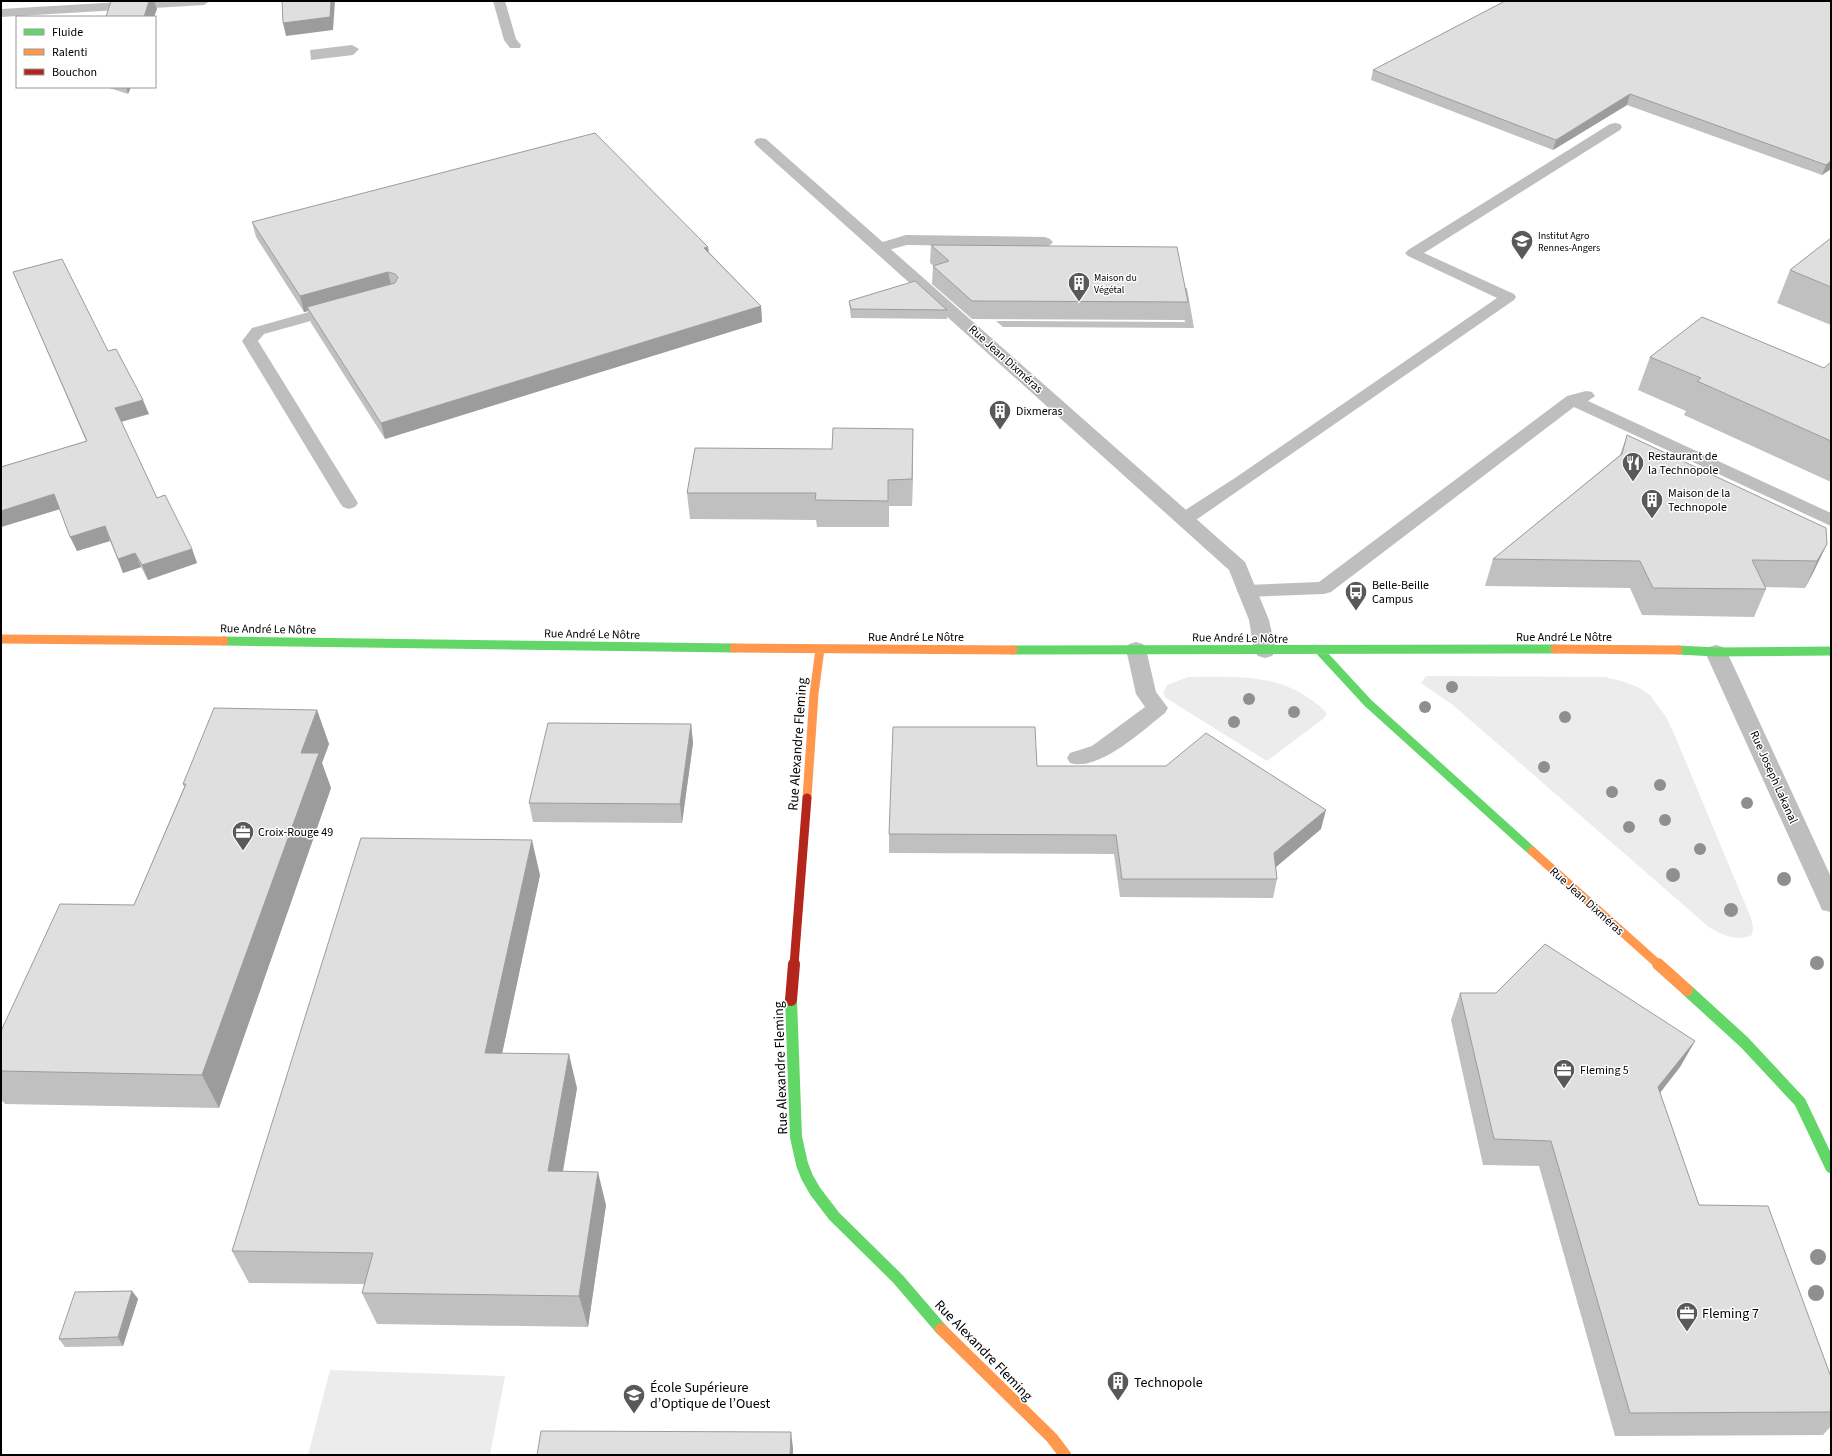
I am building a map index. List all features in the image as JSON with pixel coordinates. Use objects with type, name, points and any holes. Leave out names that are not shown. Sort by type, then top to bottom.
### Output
[{"type":"street","points":[[1,14],[204,1]]},
{"type":"street","name":"Rue Jean Dixméras","points":[[761,142],[1186,518],[1238,566],[1262,631],[1265,651]]},
{"type":"street","name":"Rue André Le Nôtre","points":[[1,639],[145,639],[820,649],[1136,649],[1265,651],[1604,649],[1716,652],[1831,651]]},
{"type":"street","name":"Rue Alexandre Fleming","points":[[820,649],[814,694],[813,728],[791,1003],[794,1080],[793,1124],[797,1150],[807,1177],[821,1200],[839,1221],[892,1272],[952,1342],[1052,1438],[1065,1455]]},
{"type":"street","name":"Rue Jean Dixméras","points":[[1320,651],[1374,708],[1744,1042],[1800,1102],[1820,1141],[1831,1167]]},
{"type":"street","name":"Rue Joseph Lakanal","points":[[1716,652],[1831,904]]},
{"type":"lane","points":[[498,1],[510,40],[515,45]]},
{"type":"lane","points":[[1186,518],[1241,482],[1508,297],[1414,253],[1615,127]]},
{"type":"lane","points":[[881,247],[906,240],[1045,242]]},
{"type":"lane","points":[[348,503],[250,341],[258,331],[355,304]]},
{"type":"lane","points":[[1247,591],[1324,588],[1580,398],[1831,520]]},
{"type":"lane","points":[[1078,758],[1100,751],[1158,708],[1146,694],[1136,649]]},
{"type":"shaded area","points":[[352,45],[359,49],[353,55],[311,60],[310,50]]},
{"type":"shaded area","points":[[1180,288],[1187,288],[1194,328],[1003,327],[996,321],[1185,322]]},
{"type":"shaded area","points":[[1426,676],[1605,677],[1638,687],[1650,695],[1666,717],[1675,736],[1751,918],[1753,928],[1752,935],[1735,938],[1710,928],[1453,705],[1421,683]]},
{"type":"shaded area","points":[[1188,677],[1236,677],[1267,681],[1296,691],[1317,704],[1327,714],[1323,719],[1267,761],[1166,698],[1163,694],[1167,685]]},
{"type":"shaded area","points":[[330,1370],[505,1376],[490,1455],[308,1455]]},
{"type":"building","points":[[111,1],[149,1],[144,16],[106,16]]},
{"type":"building","points":[[282,1],[331,1],[330,17],[283,23]]},
{"type":"building","points":[[1505,1],[1831,1],[1831,161],[1826,165],[1630,94],[1556,140],[1373,70]]},
{"type":"building","points":[[595,133],[708,247],[704,248],[761,306],[381,423],[307,307],[395,283],[398,277],[395,274],[388,272],[300,296],[252,222]]},
{"type":"building","points":[[1831,238],[1831,287],[1790,270]]},
{"type":"building","name":"Maison du Végétal","points":[[931,245],[1177,247],[1188,302],[972,301],[933,266],[949,261]]},
{"type":"building","points":[[62,259],[108,351],[116,349],[143,400],[115,408],[157,498],[165,495],[192,549],[142,565],[135,553],[118,559],[105,526],[70,537],[54,494],[1,511],[1,467],[87,441],[13,272]]},
{"type":"building","points":[[915,281],[947,310],[851,309],[849,301]]},
{"type":"building","points":[[1702,317],[1824,368],[1831,362],[1831,441],[1697,381],[1701,378],[1650,357]]},
{"type":"building","points":[[833,428],[913,429],[912,479],[888,480],[888,501],[815,500],[816,493],[687,493],[695,448],[832,449]]},
{"type":"building","name":"Maison de la Technopole","points":[[1627,435],[1826,528],[1827,544],[1817,561],[1752,560],[1766,589],[1653,588],[1640,561],[1493,559],[1622,454]]},
{"type":"building","points":[[214,708],[317,710],[301,753],[319,753],[202,1075],[1,1071],[1,1031],[60,904],[134,905],[186,784],[183,784]]},
{"type":"building","points":[[548,723],[691,724],[680,804],[529,803]]},
{"type":"building","points":[[893,727],[1035,727],[1037,766],[1166,766],[1206,733],[1326,810],[1274,853],[1277,879],[1122,879],[1116,835],[889,834]]},
{"type":"building","points":[[361,838],[532,840],[485,1053],[569,1054],[548,1171],[598,1172],[579,1296],[362,1293],[373,1253],[232,1251]]},
{"type":"building","points":[[1545,944],[1695,1041],[1658,1087],[1699,1205],[1768,1206],[1831,1377],[1831,1412],[1630,1413],[1551,1141],[1494,1139],[1460,993],[1496,993]]},
{"type":"building","points":[[132,1291],[118,1337],[59,1339],[75,1292]]},
{"type":"building","points":[[541,1431],[791,1432],[790,1455],[537,1455]]},
{"type":"traffic: fast","points":[[224,641],[734,648]]},
{"type":"traffic: fast","points":[[1013,650],[1555,649]]},
{"type":"traffic: fast","points":[[1678,650],[1716,652],[1831,651]]},
{"type":"traffic: fast","points":[[1320,651],[1368,703],[1532,851]]},
{"type":"traffic: fast","points":[[1687,990],[1744,1042],[1800,1102],[1831,1167]]},
{"type":"traffic: fast","points":[[791,1000],[790,1017],[794,1070],[794,1124],[798,1150],[807,1177],[815,1191],[834,1216],[898,1279],[941,1329]]},
{"type":"traffic: slow","points":[[1,639],[224,641]]},
{"type":"traffic: slow","points":[[734,648],[1013,650]]},
{"type":"traffic: slow","points":[[807,798],[814,694],[820,649]]},
{"type":"traffic: slow","points":[[1555,649],[1678,650]]},
{"type":"traffic: slow","points":[[1532,851],[1687,990]]},
{"type":"traffic: slow","points":[[941,1329],[1052,1438],[1065,1455]]},
{"type":"traffic: jam","points":[[791,1000],[807,798]]},
{"type":"place","name":"Institut Agro Rennes-Angers","points":[[1522,260]]},
{"type":"place","name":"Maison du Végétal","points":[[1079,302]]},
{"type":"place","name":"Dixmeras","points":[[1000,430]]},
{"type":"place","name":"Restaurant de la Technopole","points":[[1633,482]]},
{"type":"place","name":"Maison de la Technopole","points":[[1652,520]]},
{"type":"place","name":"Belle-Beille Campus","points":[[1356,612]]},
{"type":"place","name":"Croix-Rouge 49","points":[[243,852]]},
{"type":"place","name":"Fleming 5","points":[[1564,1090]]},
{"type":"place","name":"Fleming 7","points":[[1687,1332]]},
{"type":"place","name":"Technopole","points":[[1118,1402]]},
{"type":"place","name":"École Supérieure d’Optique de l’Ouest","points":[[634,1414]]}]
